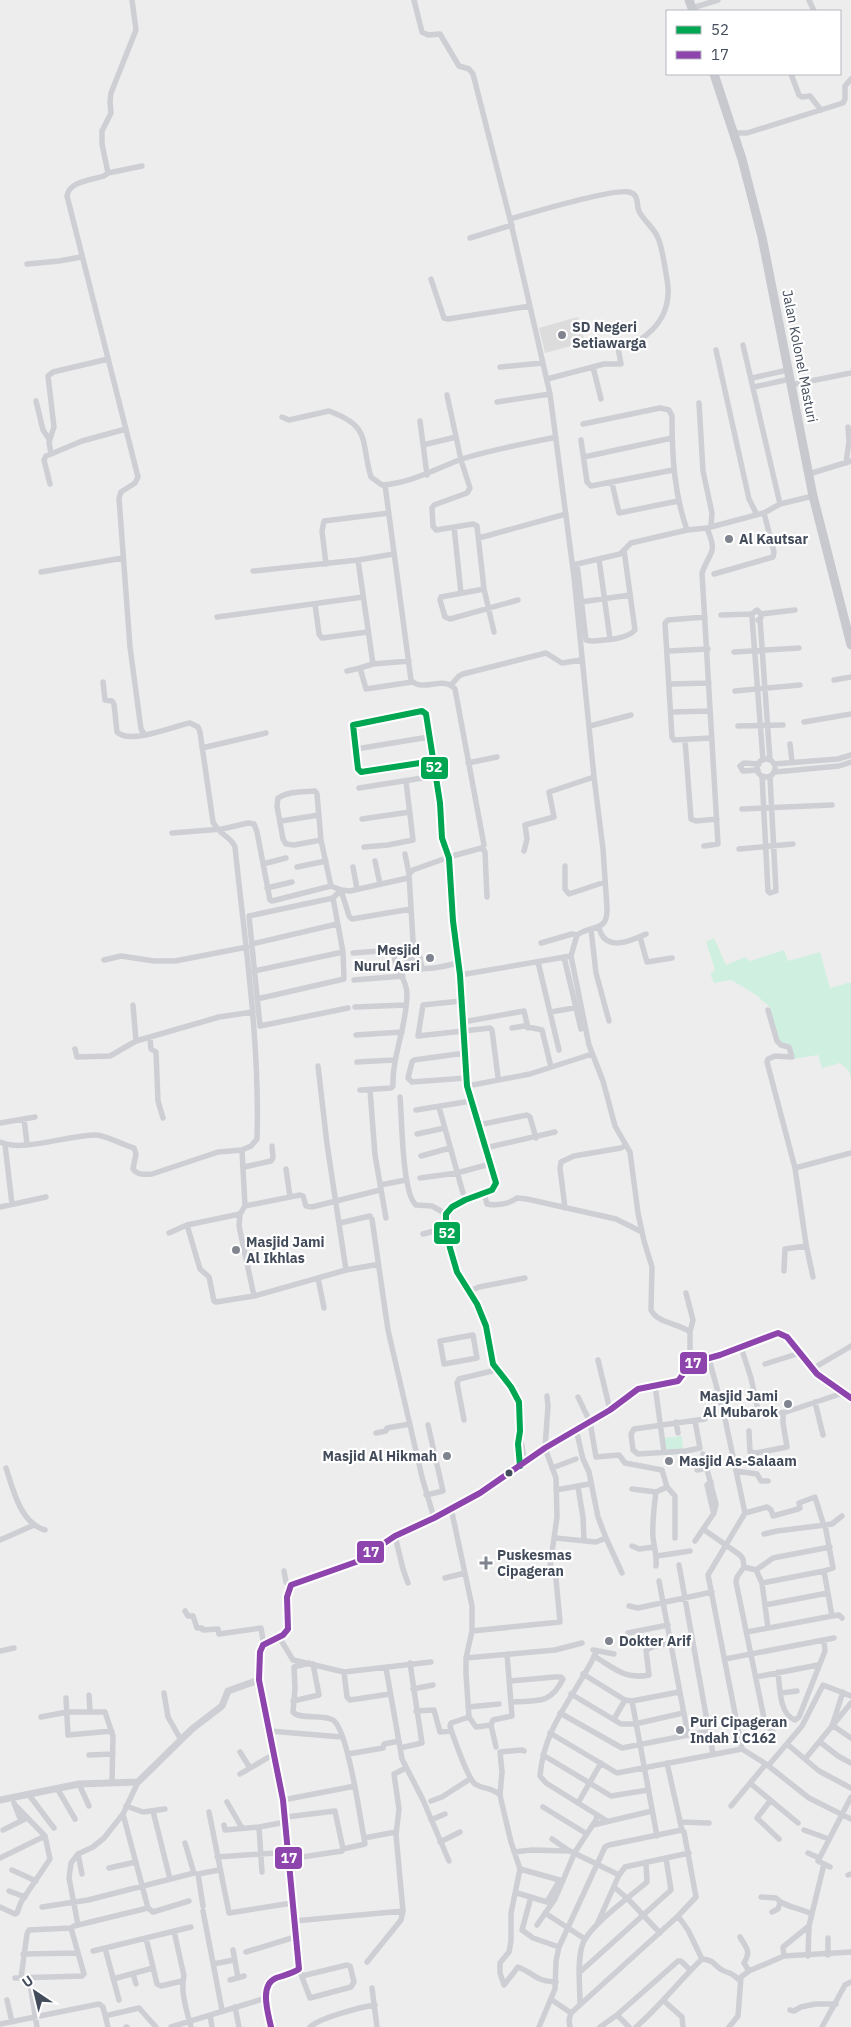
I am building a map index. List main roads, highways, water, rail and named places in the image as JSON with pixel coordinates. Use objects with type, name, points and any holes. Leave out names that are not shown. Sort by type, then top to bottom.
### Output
[{"type":"main road","name":"Jalan Kolonel Masturi","points":[[714,75],[734,133],[765,248],[813,496],[851,645]]},
{"type":"place","name":"SD Negeri Setiawarga","points":[[562,335]]},
{"type":"place","name":"Al Kautsar","points":[[729,539]]},
{"type":"place","name":"Mesjid Nurul Asri","points":[[430,958]]},
{"type":"place","name":"Masjid Jami Al Ikhlas","points":[[236,1250]]},
{"type":"place","name":"Masjid Jami Al Mubarok","points":[[788,1404]]},
{"type":"place","name":"Masjid Al Hikmah","points":[[447,1456]]},
{"type":"place","name":"Masjid As-Salaam","points":[[669,1461]]},
{"type":"place","name":"Puskesmas Cipageran","points":[[486,1563]]},
{"type":"place","name":"Dokter Arif","points":[[609,1641]]},
{"type":"place","name":"Puri Cipageran Indah I C162","points":[[680,1730]]}]
